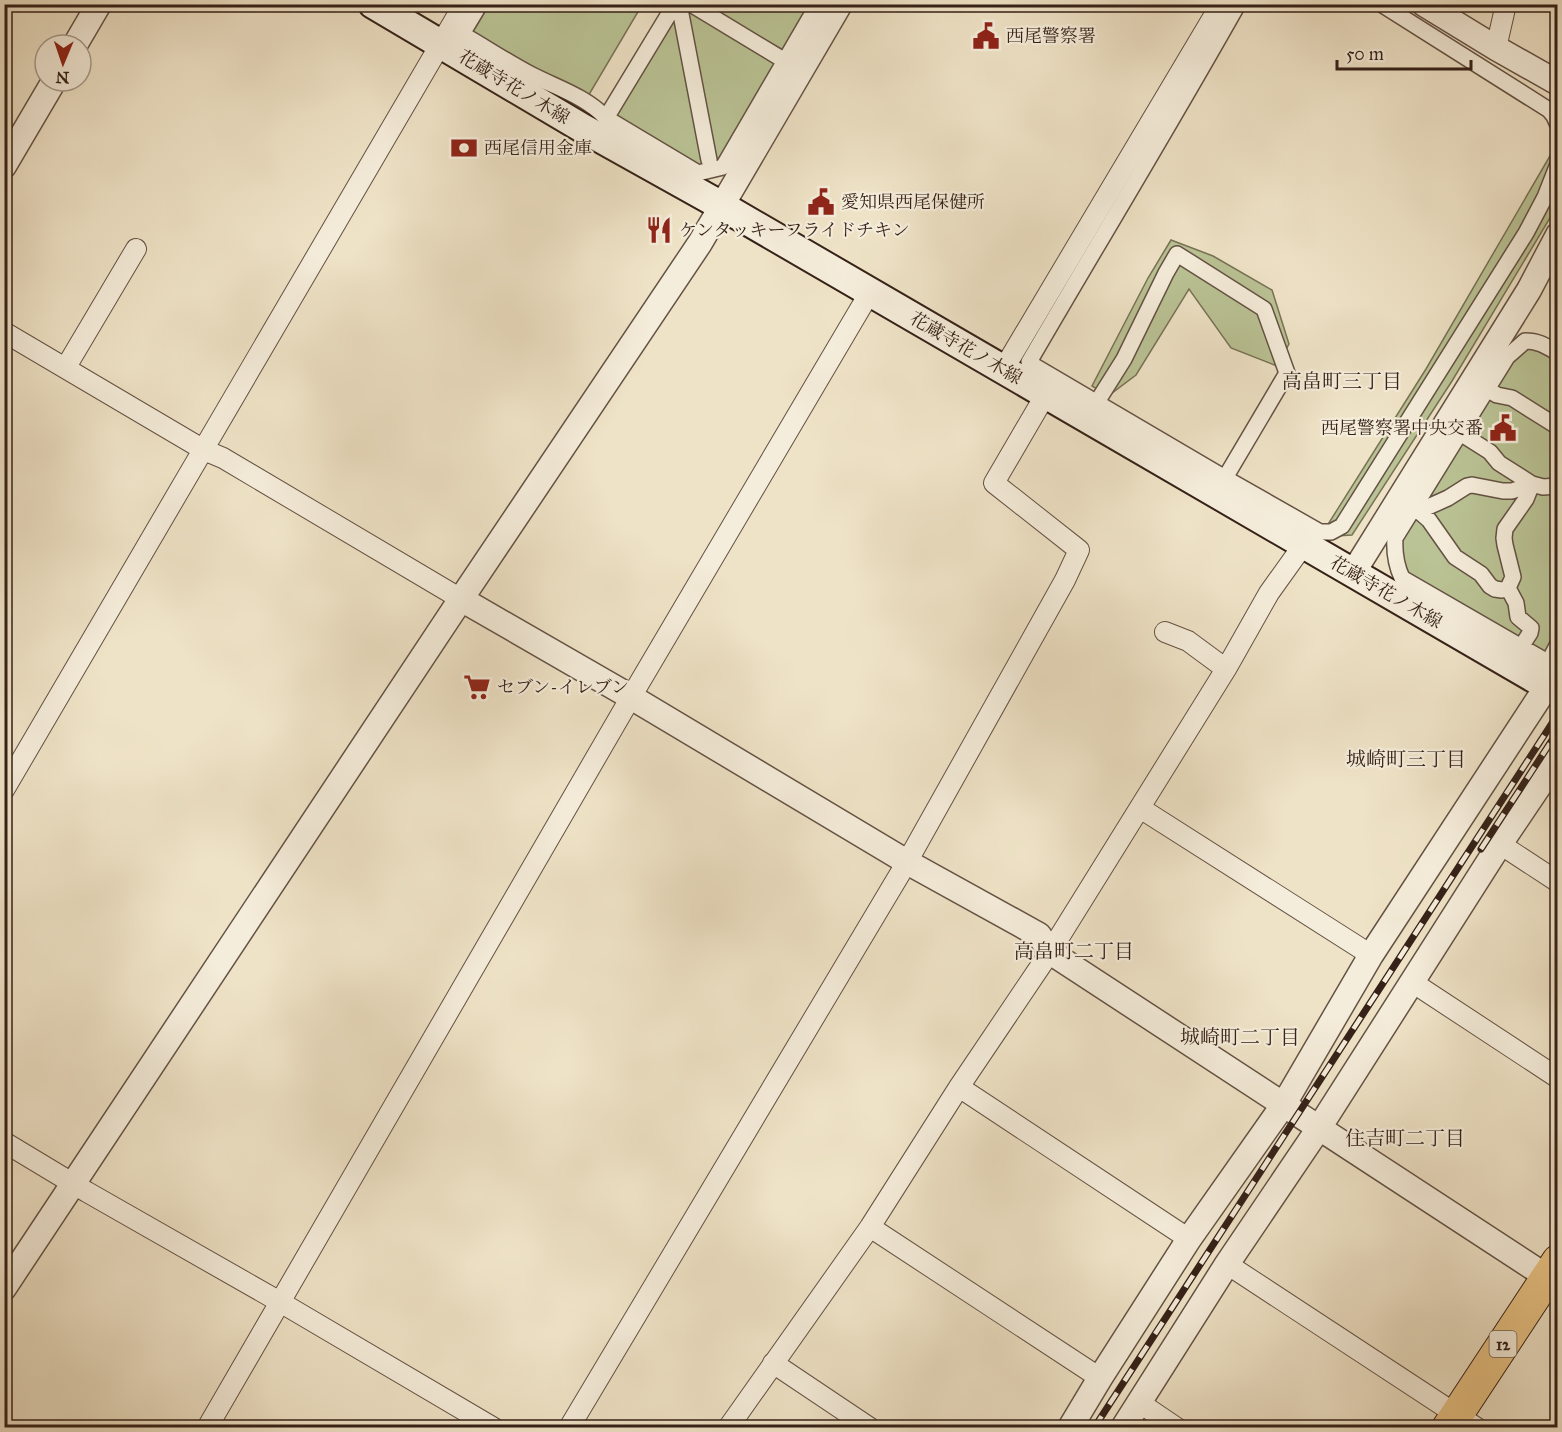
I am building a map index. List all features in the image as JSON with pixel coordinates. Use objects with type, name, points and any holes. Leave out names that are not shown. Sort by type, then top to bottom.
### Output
[{"type":"main road","name":"花蔵寺花ノ木線","points":[[373,4],[584,129],[870,292],[1021,365],[1046,394],[1353,573],[1552,677]]},
{"type":"main road","name":"12","points":[[1460,1423],[1554,1274]]},
{"type":"street","points":[[82,33],[99,4]]},
{"type":"street","points":[[4,790],[464,4]]},
{"type":"street","points":[[480,4],[462,34],[531,75],[558,86],[597,108],[606,118],[698,173],[723,167],[818,4]]},
{"type":"street","points":[[606,118],[677,4]]},
{"type":"street","points":[[677,4],[709,160]]},
{"type":"street","points":[[691,4],[785,61]]},
{"type":"street","points":[[4,1288],[700,243],[840,4]]},
{"type":"street","points":[[1021,365],[1221,4]]},
{"type":"street","points":[[1021,365],[1076,281],[1138,179],[1238,4]]},
{"type":"street","points":[[1381,4],[1549,110],[1557,125]]},
{"type":"street","points":[[1425,4],[1557,83]]},
{"type":"street","points":[[1496,48],[1506,4]]},
{"type":"street","points":[[4,166],[47,93]]},
{"type":"street","points":[[1021,365],[1097,402],[1320,532],[1332,532],[1342,526],[1526,233],[1545,197],[1557,164]]},
{"type":"street","points":[[1353,573],[1528,290],[1557,235]]},
{"type":"street","points":[[66,367],[136,249]]},
{"type":"street","points":[[1097,402],[1124,359],[1166,273],[1178,254],[1264,309],[1287,373],[1225,478]]},
{"type":"street","points":[[207,1428],[631,697],[870,292]]},
{"type":"street","points":[[4,332],[631,697],[907,862],[1039,934],[1050,952],[1318,1128],[1554,1274]]},
{"type":"street","points":[[1552,677],[1521,647],[1402,578],[1394,557],[1395,538],[1417,509],[1507,357],[1525,341],[1537,341],[1557,353]]},
{"type":"street","points":[[1487,390],[1512,398],[1556,424]]},
{"type":"street","points":[[569,1428],[907,862],[1065,580],[1078,550],[994,483],[1046,394]]},
{"type":"street","points":[[1460,433],[1490,452],[1499,463],[1532,484],[1543,487],[1557,486]]},
{"type":"street","points":[[1417,509],[1448,498],[1467,486],[1512,491],[1532,484]]},
{"type":"street","points":[[1417,509],[1429,520],[1455,557],[1481,574],[1490,586],[1502,590],[1508,588],[1513,577],[1504,545],[1505,529],[1526,500],[1532,484]]},
{"type":"street","points":[[728,1428],[870,1227],[1050,952],[1226,669],[1269,593],[1304,544]]},
{"type":"street","points":[[1508,588],[1516,603],[1518,617],[1531,628],[1521,647]]},
{"type":"street","points":[[1164,632],[1188,641],[1226,669]]},
{"type":"street","points":[[1070,1428],[1189,1239],[1284,1104],[1371,955],[1552,677],[1557,644]]},
{"type":"street","points":[[1123,1428],[1227,1264],[1318,1128],[1557,758]]},
{"type":"street","points":[[1140,808],[1371,955]]},
{"type":"street","points":[[1500,844],[1557,882]]},
{"type":"street","points":[[1412,982],[1557,1078]]},
{"type":"street","points":[[959,1088],[1189,1239]]},
{"type":"street","points":[[4,1142],[494,1428]]},
{"type":"street","points":[[870,1227],[1100,1378]]},
{"type":"street","points":[[1227,1264],[1460,1423]]},
{"type":"street","points":[[773,1363],[870,1428]]},
{"type":"street","points":[[1140,1402],[1177,1428]]},
{"type":"green space","points":[[706,4],[812,5],[785,51],[709,8],[793,60],[726,170],[700,180],[599,122],[666,5],[707,7]]},
{"type":"green space","points":[[484,5],[642,5],[587,98],[472,32],[473,24]]},
{"type":"green space","points":[[1554,149],[1557,150],[1558,202],[1556,208],[1452,381],[1352,535],[1320,537],[1426,369]]},
{"type":"green space","points":[[1171,240],[1213,256],[1272,290],[1289,344],[1277,366],[1231,348],[1189,289],[1136,375],[1108,396],[1092,386],[1148,278]]},
{"type":"green space","points":[[1540,346],[1557,358],[1557,662],[1405,573],[1397,543],[1493,386],[1525,347]]},
{"type":"railway","points":[[1094,1428],[1558,714]]},
{"type":"railway","points":[[1481,849],[1558,731]]},
{"type":"place","name":"西尾警察署","points":[[986,36]]},
{"type":"place","name":"西尾信用金庫","points":[[464,148]]},
{"type":"place","name":"愛知県西尾保健所","points":[[821,202]]},
{"type":"place","name":"ケンタッキーフライドチキン","points":[[659,230]]},
{"type":"place","name":"西尾警察署中央交番","points":[[1503,428]]},
{"type":"place","name":"セブン-イレブン","points":[[477,687]]},
{"type":"district","name":"高畠町三丁目","points":[[1342,381]]},
{"type":"district","name":"城崎町三丁目","points":[[1406,759]]},
{"type":"district","name":"高畠町二丁目","points":[[1074,951]]},
{"type":"district","name":"城崎町二丁目","points":[[1240,1037]]},
{"type":"district","name":"住吉町二丁目","points":[[1405,1138]]}]
